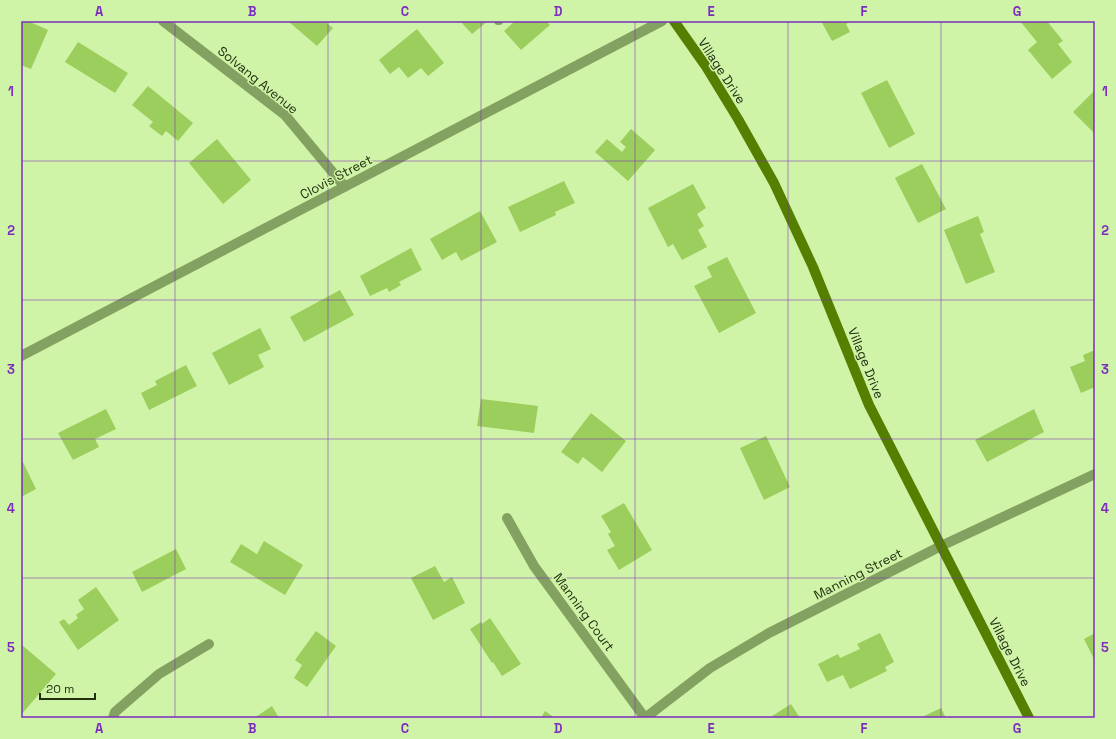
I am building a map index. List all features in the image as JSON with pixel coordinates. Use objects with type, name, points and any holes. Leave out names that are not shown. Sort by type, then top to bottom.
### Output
[{"type":"main road","name":"Village Drive","points":[[674,21],[705,65],[738,119],[774,184],[813,267],[869,405],[1029,718]]},
{"type":"street","name":"Solvang Avenue","points":[[163,21],[285,115],[345,187]]},
{"type":"street","name":"Clovis Street","points":[[21,356],[662,21]]},
{"type":"street","name":"Manning Street","points":[[645,718],[710,668],[769,633],[941,546],[1095,474]]},
{"type":"street","name":"Manning Court","points":[[507,518],[534,566],[645,718]]},
{"type":"street","points":[[113,718],[115,712],[159,674],[209,644]]},
{"type":"building","points":[[21,21],[28,21],[48,30],[31,69],[21,65]]},
{"type":"building","points":[[288,21],[324,21],[333,28],[317,46]]},
{"type":"building","points":[[460,21],[488,21],[472,34]]},
{"type":"building","points":[[515,21],[546,21],[550,25],[521,50],[504,31]]},
{"type":"building","points":[[821,21],[851,21],[846,24],[850,32],[832,41]]},
{"type":"building","points":[[1020,21],[1047,21],[1063,41],[1058,44],[1072,62],[1052,79],[1028,50],[1037,42]]},
{"type":"building","points":[[417,29],[444,63],[428,76],[421,68],[408,78],[399,67],[390,74],[379,60]]},
{"type":"building","points":[[78,42],[128,73],[115,93],[65,62]]},
{"type":"building","points":[[887,80],[915,134],[889,148],[861,93]]},
{"type":"building","points":[[148,86],[193,123],[178,141],[166,131],[162,136],[149,126],[153,122],[132,105]]},
{"type":"building","points":[[1095,90],[1095,134],[1073,112]]},
{"type":"building","points":[[631,129],[655,150],[628,181],[595,152],[607,139],[622,152],[626,147],[620,142]]},
{"type":"building","points":[[217,139],[251,180],[223,204],[189,163]]},
{"type":"building","points":[[922,164],[946,209],[918,223],[895,178]]},
{"type":"building","points":[[564,181],[575,203],[555,212],[556,215],[520,232],[508,207]]},
{"type":"building","points":[[693,184],[706,208],[697,214],[704,226],[698,230],[707,247],[682,260],[673,244],[668,247],[648,208]]},
{"type":"building","points":[[480,211],[497,242],[461,261],[456,252],[442,260],[430,239]]},
{"type":"building","points":[[978,216],[984,232],[980,234],[995,272],[966,284],[944,230]]},
{"type":"building","points":[[411,248],[422,270],[399,282],[401,285],[389,292],[387,288],[370,296],[360,276]]},
{"type":"building","points":[[727,257],[756,313],[719,333],[694,286],[712,277],[707,267]]},
{"type":"building","points":[[340,290],[354,315],[304,342],[290,317]]},
{"type":"building","points":[[260,328],[271,349],[258,355],[264,367],[229,385],[212,353]]},
{"type":"building","points":[[1095,350],[1095,387],[1081,393],[1070,367],[1085,361],[1083,355]]},
{"type":"building","points":[[186,365],[197,386],[149,410],[141,393],[157,385],[155,381]]},
{"type":"building","points":[[481,399],[538,406],[534,433],[477,426]]},
{"type":"building","points":[[106,409],[116,429],[95,439],[99,447],[73,460],[58,433]]},
{"type":"building","points":[[1034,409],[1044,432],[987,462],[975,440]]},
{"type":"building","points":[[591,413],[626,441],[602,472],[583,457],[578,464],[561,452]]},
{"type":"building","points":[[766,436],[790,487],[764,500],[740,448]]},
{"type":"building","points":[[21,458],[36,489],[21,497]]},
{"type":"building","points":[[624,503],[652,550],[619,570],[607,550],[615,546],[608,534],[611,532],[601,516]]},
{"type":"building","points":[[264,541],[303,565],[285,595],[230,562],[241,544],[257,554]]},
{"type":"building","points":[[176,549],[186,569],[142,592],[132,572]]},
{"type":"building","points":[[435,566],[444,582],[452,577],[465,603],[433,620],[411,578]]},
{"type":"building","points":[[96,587],[119,620],[78,650],[59,622],[64,619],[69,625],[78,618],[76,615],[84,609],[78,600]]},
{"type":"building","points":[[490,618],[521,664],[502,676],[470,629],[481,622],[482,624]]},
{"type":"building","points":[[316,631],[336,646],[307,687],[294,678],[302,665],[295,660]]},
{"type":"building","points":[[880,633],[894,662],[885,667],[887,671],[850,689],[843,675],[827,682],[818,664],[838,654],[840,658],[860,649],[857,644]]},
{"type":"building","points":[[1095,633],[1095,661],[1084,639]]},
{"type":"building","points":[[22,645],[56,674],[21,715],[21,646]]},
{"type":"building","points":[[791,704],[800,718],[769,718]]},
{"type":"building","points":[[272,706],[279,718],[254,718]]},
{"type":"building","points":[[941,708],[946,718],[920,718]]},
{"type":"building","points":[[545,711],[555,718],[541,718]]}]
